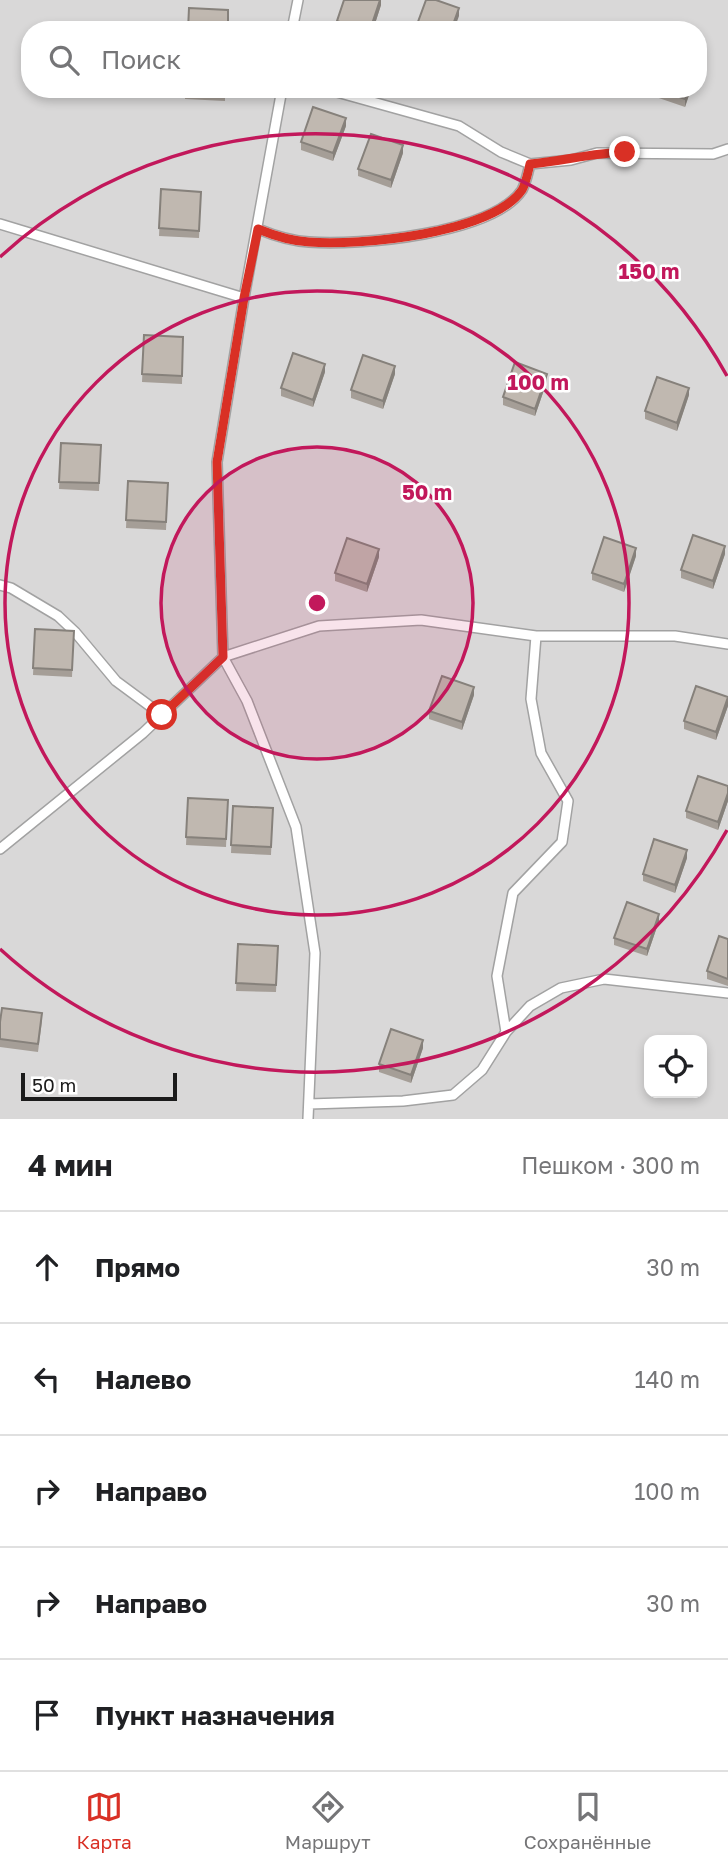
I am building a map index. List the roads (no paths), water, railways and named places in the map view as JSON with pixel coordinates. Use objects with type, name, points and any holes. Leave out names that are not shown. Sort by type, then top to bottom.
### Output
[{"type":"lane","points":[[294,21],[298,0]]},
{"type":"lane","points":[[280,98],[217,462],[223,657],[247,701],[296,827],[315,953],[308,1119]]},
{"type":"lane","points":[[358,98],[459,126],[501,152],[530,164],[571,160],[597,153],[713,154],[728,149]]},
{"type":"lane","points":[[258,229],[280,238],[310,243],[440,232],[466,225],[501,210],[522,190],[530,164]]},
{"type":"lane","points":[[0,224],[244,298]]},
{"type":"lane","points":[[0,585],[11,588],[58,616],[116,681],[162,715]]},
{"type":"lane","points":[[0,849],[162,715],[223,657],[319,626],[421,620],[536,636],[675,636],[728,644]]},
{"type":"lane","points":[[506,1032],[497,976],[513,893],[562,842],[568,800],[541,753],[531,699],[536,636]]},
{"type":"lane","points":[[309,1104],[403,1101],[453,1095],[481,1070],[506,1032],[530,1006],[561,988],[604,979],[728,993]]}]
